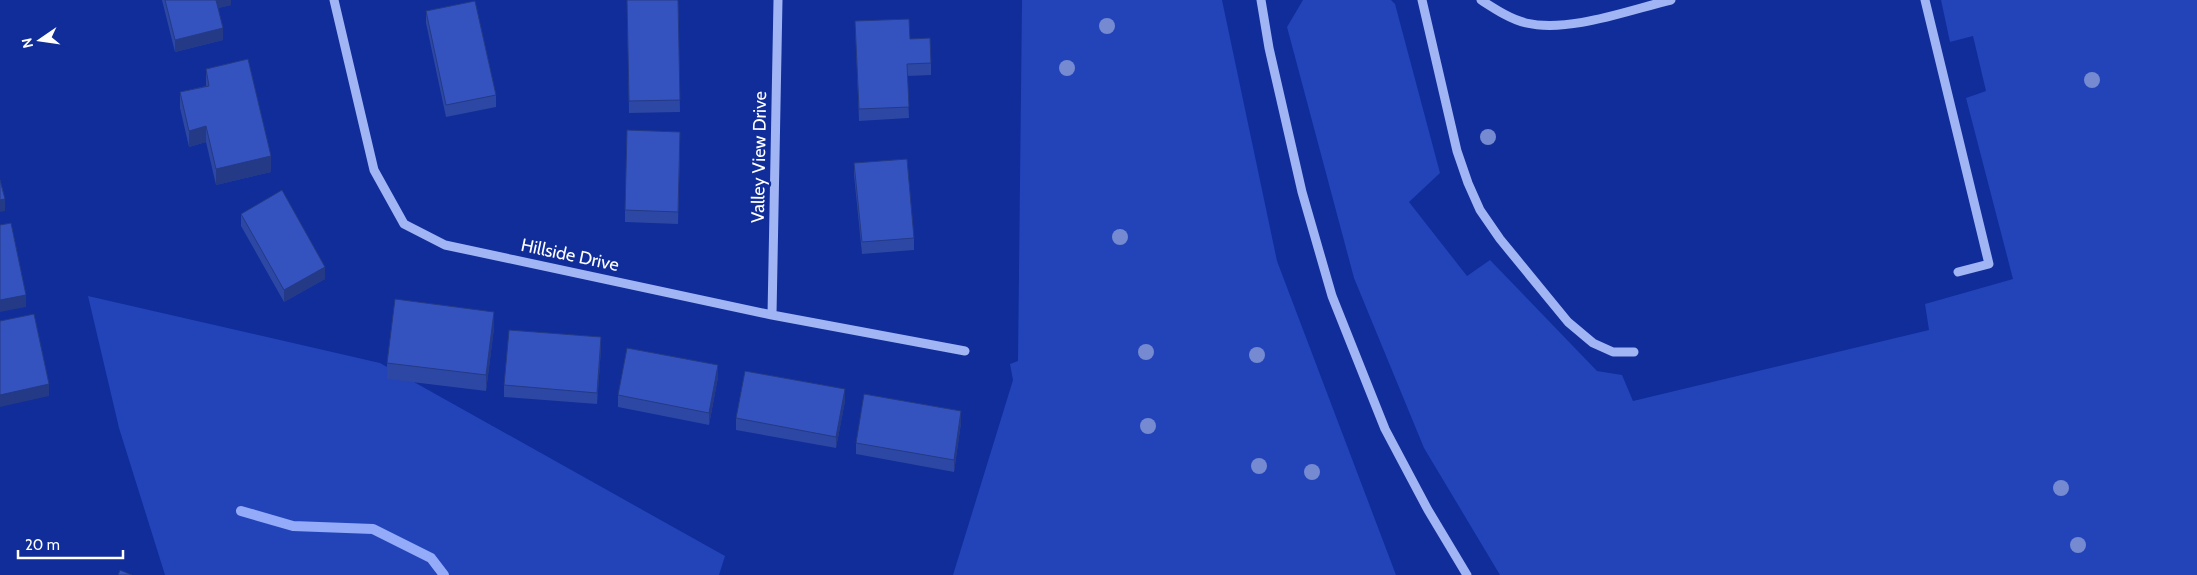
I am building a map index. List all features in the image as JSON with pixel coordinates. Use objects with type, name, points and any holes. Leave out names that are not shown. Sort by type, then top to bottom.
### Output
[{"type":"street","name":"Hillside Drive","points":[[334,0],[374,170],[404,224],[445,245],[772,315],[965,351]]},
{"type":"street","name":"Valley View Drive","points":[[772,315],[778,0]]},
{"type":"street","points":[[1261,0],[1269,48],[1302,192],[1332,296],[1385,429],[1428,510],[1468,575]]},
{"type":"street","points":[[1422,0],[1457,151],[1480,210],[1500,239],[1568,322],[1593,343],[1606,349],[1613,352],[1634,352]]},
{"type":"street","points":[[1481,0],[1502,13],[1525,23],[1542,25],[1586,21],[1671,0]]},
{"type":"street","points":[[1925,0],[1989,264],[1958,272]]},
{"type":"shaded area","points":[[1022,0],[1222,0],[1277,261],[1396,575],[953,575],[1013,380],[1010,364],[1018,361]]},
{"type":"shaded area","points":[[1303,0],[1391,0],[1395,4],[1440,173],[1409,202],[1467,276],[1490,260],[1597,371],[1622,375],[1633,401],[1929,330],[1925,304],[2013,279],[1966,98],[1986,91],[1973,36],[1950,42],[1941,0],[2197,0],[2197,575],[1500,575],[1424,448],[1354,278],[1287,27]]},
{"type":"shaded area","points":[[88,296],[380,363],[725,556],[719,575],[165,575],[119,428]]},
{"type":"building","points":[[165,0],[216,0],[223,28],[175,40]]},
{"type":"building","points":[[627,0],[678,0],[680,100],[629,101]]},
{"type":"building","points":[[475,1],[496,95],[446,105],[426,11]]},
{"type":"building","points":[[909,19],[910,39],[930,38],[931,63],[907,64],[909,107],[859,109],[855,21]]},
{"type":"building","points":[[248,59],[271,156],[216,169],[206,126],[189,131],[180,92],[209,86],[206,69]]},
{"type":"building","points":[[627,130],[680,132],[678,212],[625,210]]},
{"type":"building","points":[[907,159],[914,238],[862,242],[854,163]]},
{"type":"building","points":[[0,180],[5,199],[0,200]]},
{"type":"building","points":[[282,190],[325,267],[284,290],[241,214]]},
{"type":"building","points":[[11,223],[26,295],[0,300],[0,225]]},
{"type":"building","points":[[395,299],[494,312],[486,375],[387,363]]},
{"type":"building","points":[[34,314],[49,384],[0,395],[0,321]]},
{"type":"building","points":[[509,330],[601,337],[597,393],[504,385]]},
{"type":"building","points":[[627,348],[718,365],[709,413],[618,395]]},
{"type":"building","points":[[745,371],[845,389],[836,437],[736,418]]},
{"type":"building","points":[[864,394],[961,411],[954,460],[856,443]]},
{"type":"building","points":[[120,570],[132,575],[118,575]]},
{"type":"waterway","points":[[241,511],[293,526],[373,529],[431,558],[444,575]]}]
